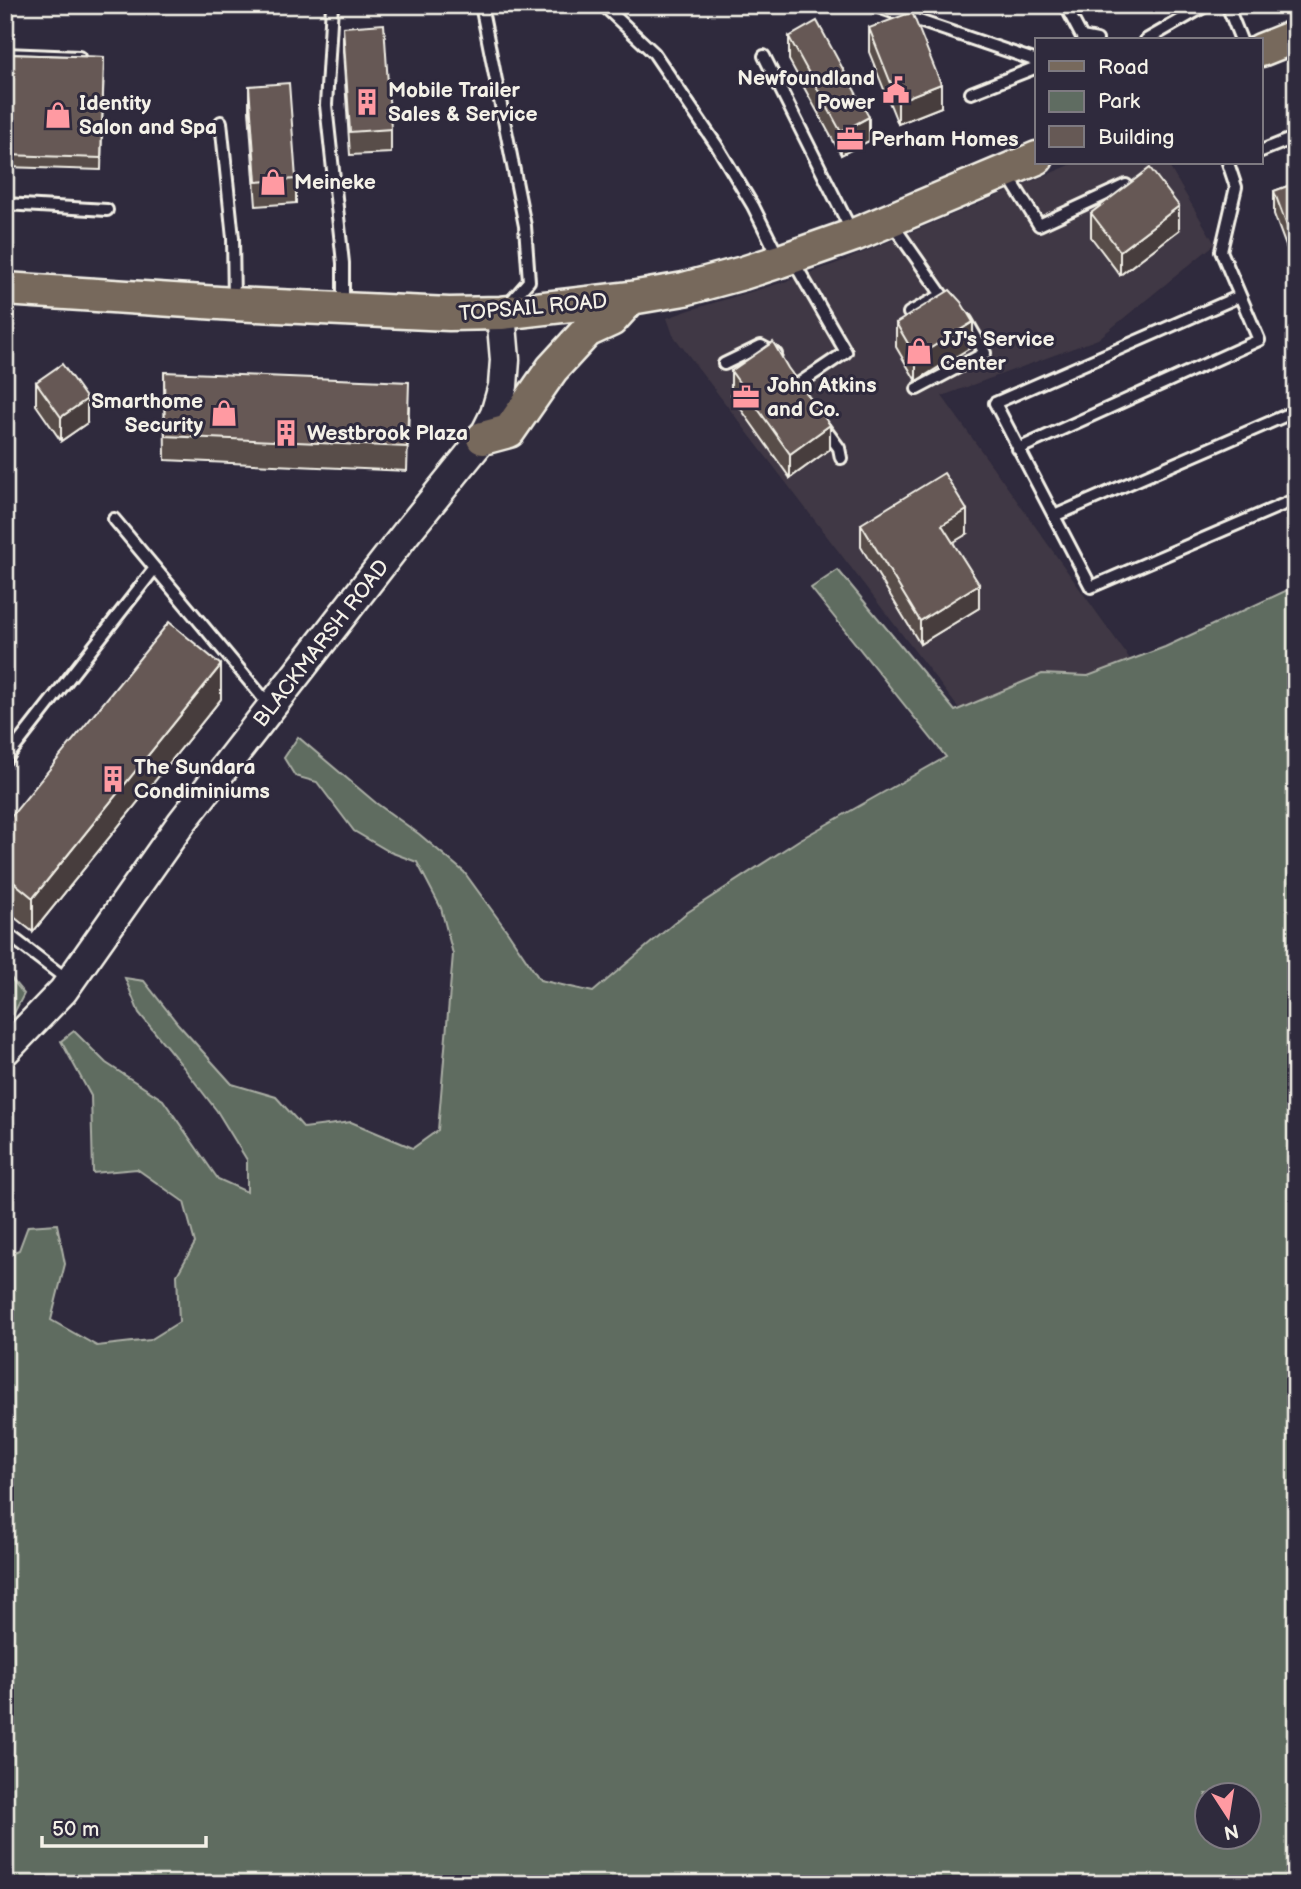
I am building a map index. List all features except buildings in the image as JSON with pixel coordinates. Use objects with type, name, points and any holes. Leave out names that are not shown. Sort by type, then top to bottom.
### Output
[{"type":"main road","points":[[1262,50],[1296,36]]},
{"type":"main road","name":"TOPSAIL ROAD","points":[[5,289],[449,314],[501,313],[631,298],[684,289],[785,259],[889,220],[1035,159]]},
{"type":"main road","points":[[483,438],[509,431],[552,369],[587,331],[611,320],[631,298]]},
{"type":"main road","name":"BLACKMARSH ROAD","points":[[5,1051],[63,991],[182,822],[483,438],[495,414],[503,386],[505,360],[501,313]]},
{"type":"lane","points":[[332,5],[326,105],[343,263],[343,309]]},
{"type":"lane","points":[[481,5],[525,226],[529,277],[529,281],[501,313]]},
{"type":"lane","points":[[603,5],[654,53],[717,146],[785,259],[846,352],[788,377]]},
{"type":"lane","points":[[872,5],[1035,60]]},
{"type":"lane","points":[[1065,5],[1082,37],[1087,38]]},
{"type":"lane","points":[[1149,38],[1207,5]]},
{"type":"lane","points":[[1227,5],[1240,38]]},
{"type":"lane","points":[[5,54],[93,57]]},
{"type":"lane","points":[[764,56],[854,234]]},
{"type":"lane","points":[[971,93],[1035,68]]},
{"type":"lane","points":[[220,121],[233,238],[234,303]]},
{"type":"lane","points":[[1262,151],[1296,137]]},
{"type":"lane","points":[[1018,449],[1259,340],[1221,251],[1236,187],[1229,164]]},
{"type":"lane","points":[[1005,172],[1039,225],[1126,185]]},
{"type":"lane","points":[[5,204],[107,210]]},
{"type":"lane","points":[[889,220],[951,304]]},
{"type":"lane","points":[[909,313],[942,295]]},
{"type":"lane","points":[[1240,296],[995,403],[1091,587],[1296,499]]},
{"type":"lane","points":[[917,389],[985,353],[970,323],[960,314]]},
{"type":"lane","points":[[724,364],[761,346],[778,356],[801,397]]},
{"type":"lane","points":[[1054,516],[1296,411]]},
{"type":"lane","points":[[816,418],[839,448],[841,458]]},
{"type":"lane","points":[[114,519],[271,707]]},
{"type":"lane","points":[[5,760],[155,568]]},
{"type":"lane","points":[[5,932],[70,982]]},
{"type":"shaded area","points":[[1073,164],[1168,164],[1215,244],[1098,339],[942,396],[1137,669],[989,748],[673,335],[667,318],[794,279],[848,259]]},
{"type":"green space","points":[[838,570],[955,711],[1042,674],[1088,676],[1165,647],[1296,586],[1296,1884],[5,1884],[5,1402],[8,1396],[5,1390],[5,1256],[19,1250],[28,1226],[57,1224],[65,1264],[51,1320],[97,1346],[150,1340],[179,1322],[177,1275],[195,1243],[184,1202],[137,1169],[93,1173],[91,1096],[61,1041],[74,1031],[106,1063],[163,1100],[218,1179],[247,1192],[247,1160],[217,1111],[139,1013],[125,978],[144,981],[232,1084],[276,1097],[304,1128],[351,1122],[413,1148],[438,1130],[453,954],[441,908],[417,862],[390,852],[354,831],[317,782],[295,776],[284,758],[298,737],[464,872],[540,980],[593,992],[685,914],[799,840],[946,757],[811,588]]},
{"type":"green space","points":[[5,971],[24,994],[5,1025]]},
{"type":"place","name":"Newfoundland Power","points":[[896,90]]},
{"type":"place","name":"Mobile Trailer Sales & Service","points":[[367,102]]},
{"type":"place","name":"Identity Salon and Spa","points":[[58,115]]},
{"type":"place","name":"Perham Homes","points":[[850,139]]},
{"type":"place","name":"Meineke","points":[[273,182]]},
{"type":"place","name":"JJ's Service Center","points":[[919,351]]},
{"type":"place","name":"John Atkins and Co.","points":[[746,397]]},
{"type":"place","name":"Smarthome Security","points":[[224,413]]},
{"type":"place","name":"Westbrook Plaza","points":[[286,433]]},
{"type":"place","name":"The Sundara Condiminiums","points":[[113,779]]}]
